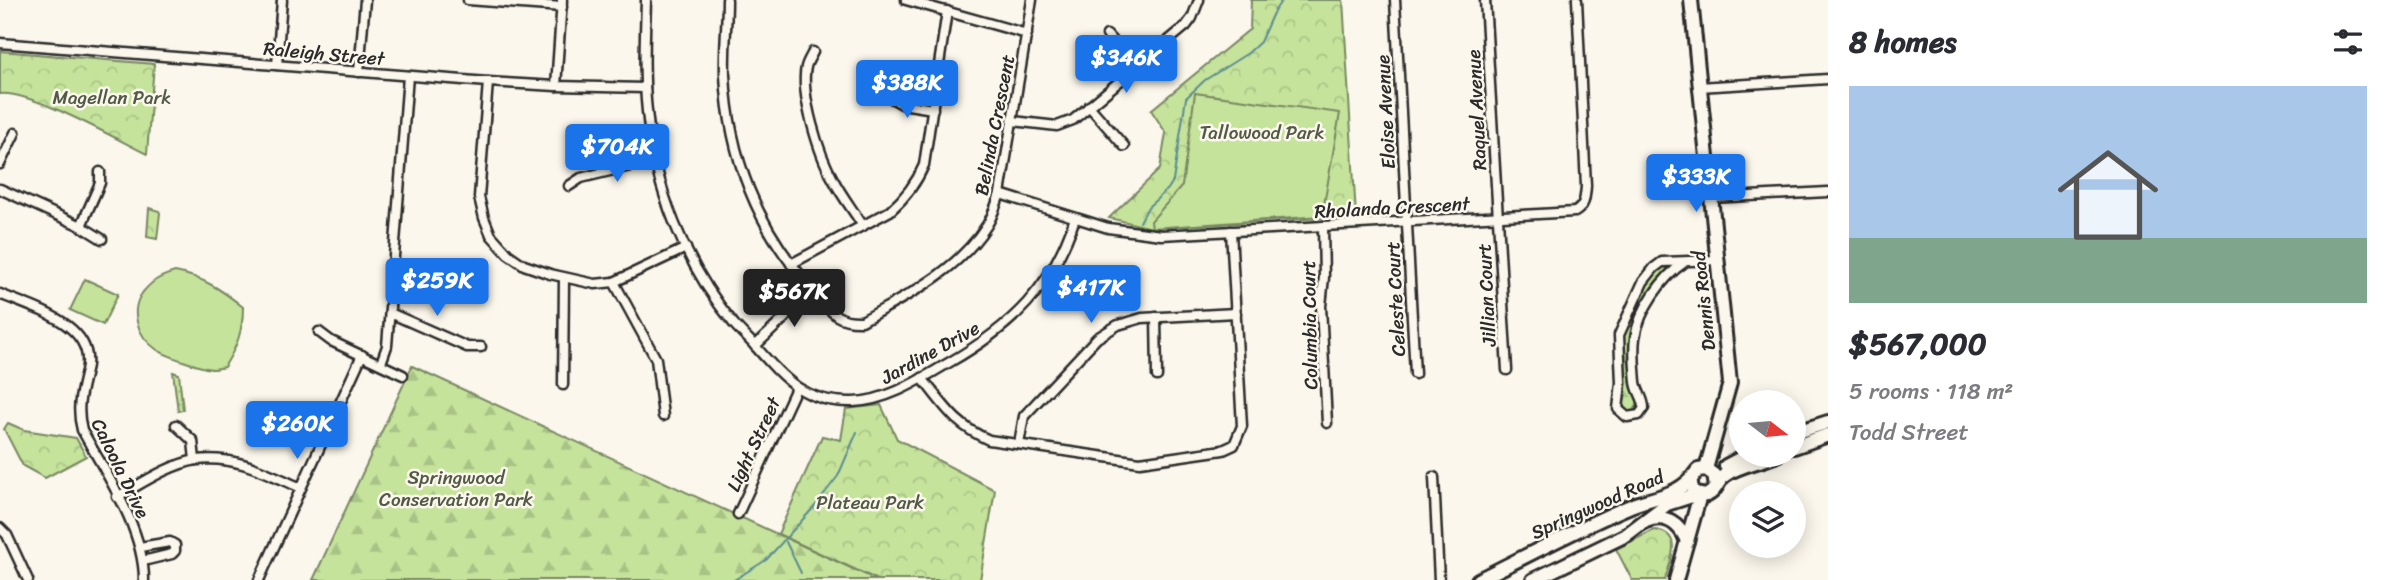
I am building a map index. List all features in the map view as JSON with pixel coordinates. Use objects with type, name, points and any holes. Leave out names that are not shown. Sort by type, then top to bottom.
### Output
[{"type":"main road","name":"Dennis Road","points":[[1691,0],[1730,383],[1709,470]]},
{"type":"main road","points":[[1806,429],[1828,422]]},
{"type":"main road","points":[[1806,443],[1828,435]]},
{"type":"main road","points":[[1716,438],[1720,456],[1729,460]]},
{"type":"main road","points":[[1729,465],[1695,472],[1690,479],[1690,486],[1699,495],[1708,495],[1724,476],[1747,467]]},
{"type":"main road","points":[[1709,470],[1716,478],[1716,486]]},
{"type":"main road","name":"Springwood Road","points":[[1478,580],[1632,506],[1667,495],[1683,487],[1690,479]]},
{"type":"main road","points":[[1676,580],[1699,495]]},
{"type":"main road","name":"Springwood Road","points":[[1533,580],[1614,542],[1667,504],[1699,495]]},
{"type":"main road","points":[[1637,524],[1655,517],[1665,519],[1681,528],[1687,541]]},
{"type":"street","points":[[277,65],[282,0]]},
{"type":"street","points":[[359,72],[365,0]]},
{"type":"street","points":[[468,0],[562,3],[556,86]]},
{"type":"street","name":"Jardine Drive","points":[[646,0],[645,88],[649,133],[662,189],[686,248],[722,308],[780,375],[796,388],[819,397],[854,402],[881,397],[922,378],[983,343],[1019,313],[1034,296],[1055,264],[1075,218]]},
{"type":"street","name":"Belinda Crescent","points":[[727,0],[725,74],[735,149],[747,187],[764,222],[791,264],[839,319],[862,321],[930,283],[954,263],[988,224],[1000,194],[1032,0]]},
{"type":"street","points":[[906,0],[1027,34]]},
{"type":"street","points":[[1013,121],[1057,126],[1073,120],[1186,26],[1199,0]]},
{"type":"street","name":"Eloise Avenue","points":[[1395,0],[1407,222]]},
{"type":"street","name":"Raquel Avenue","points":[[1485,0],[1497,218]]},
{"type":"street","name":"Rholanda Crescent","points":[[1000,194],[1108,228],[1145,234],[1575,212],[1582,209],[1585,199],[1577,0]]},
{"type":"street","points":[[791,264],[890,211],[916,185],[924,165],[947,11]]},
{"type":"street","points":[[1107,35],[1136,68]]},
{"type":"street","name":"Raleigh Street","points":[[0,43],[488,82],[645,88]]},
{"type":"street","points":[[813,52],[806,66],[806,89],[818,143],[832,178],[863,226]]},
{"type":"street","points":[[381,363],[387,346],[408,76]]},
{"type":"street","points":[[1699,87],[1828,79]]},
{"type":"street","points":[[488,82],[479,197],[491,235],[508,254],[524,265],[564,278],[595,284],[614,282],[686,248]]},
{"type":"street","points":[[893,99],[902,104],[933,109]]},
{"type":"street","points":[[1089,106],[1124,146]]},
{"type":"street","points":[[0,164],[15,133]]},
{"type":"street","points":[[569,186],[580,178],[655,160]]},
{"type":"street","points":[[81,226],[100,183],[100,172]]},
{"type":"street","points":[[0,189],[81,226],[102,239]]},
{"type":"street","points":[[1711,198],[1828,192]]},
{"type":"street","name":"Jillian Court","points":[[1497,218],[1507,370]]},
{"type":"street","name":"Celeste Court","points":[[1407,222],[1415,374]]},
{"type":"street","name":"Columbia Court","points":[[1323,226],[1321,306],[1327,423]]},
{"type":"street","points":[[922,378],[954,419],[989,440],[1140,462],[1223,450],[1234,444],[1242,426],[1231,231]]},
{"type":"street","points":[[1685,262],[1671,271],[1661,283],[1639,325],[1634,343],[1636,381],[1644,408],[1639,415],[1627,417],[1621,413],[1618,404],[1621,389],[1619,335],[1643,282],[1657,264],[1672,261],[1718,260]]},
{"type":"street","points":[[563,385],[564,278]]},
{"type":"street","points":[[614,282],[656,359],[663,416]]},
{"type":"street","points":[[755,346],[814,290]]},
{"type":"street","name":"Caloola Drive","points":[[0,293],[63,323],[81,337],[88,361],[80,389],[79,418],[82,430],[140,547],[144,580]]},
{"type":"street","points":[[390,313],[467,347],[481,347]]},
{"type":"street","points":[[1019,444],[1024,416],[1097,338],[1118,325],[1142,318],[1236,313]]},
{"type":"street","points":[[1156,317],[1157,376]]},
{"type":"street","points":[[319,332],[331,341],[403,375]]},
{"type":"street","points":[[259,580],[362,355]]},
{"type":"street","name":"Light Street","points":[[738,513],[796,388]]},
{"type":"street","points":[[176,425],[193,441],[195,460]]},
{"type":"street","points":[[117,497],[168,470],[195,460],[237,461],[301,488]]},
{"type":"street","points":[[1434,477],[1439,580]]},
{"type":"street","points":[[0,528],[7,536],[28,580]]},
{"type":"street","points":[[140,547],[170,542],[175,545],[172,554],[143,561]]},
{"type":"green space","name":"Tallowood Park","points":[[1251,0],[1343,0],[1356,216],[1152,228],[1109,218],[1160,169],[1166,133],[1151,110],[1250,29]]},
{"type":"green space","name":"Magellan Park","points":[[0,51],[154,64],[147,154],[52,107],[14,95],[0,94]]},
{"type":"green space","points":[[1195,93],[1340,113],[1322,216],[1152,228],[1151,221],[1182,186]]},
{"type":"green space","points":[[149,208],[160,213],[157,239],[147,237]]},
{"type":"green space","points":[[1663,265],[1672,265],[1650,295],[1635,329],[1634,391],[1638,403],[1634,411],[1625,413],[1622,403],[1623,333],[1642,288]]},
{"type":"green space","points":[[175,272],[212,285],[243,307],[238,338],[224,367],[208,368],[167,355],[149,344],[140,330],[136,307],[143,292],[158,279]]},
{"type":"green space","points":[[85,279],[118,294],[103,325],[70,310]]},
{"type":"green space","name":"Springwood Conservation Park","points":[[412,366],[877,580],[313,580]]},
{"type":"green space","points":[[173,372],[179,374],[183,410],[178,411]]},
{"type":"green space","name":"Plateau Park","points":[[881,405],[897,439],[995,490],[980,580],[878,580],[778,534],[822,436],[841,440],[846,409]]},
{"type":"green space","points":[[8,423],[24,430],[76,438],[86,456],[45,478],[23,466],[4,429]]},
{"type":"green space","points":[[1654,530],[1670,536],[1672,542],[1672,557],[1665,580],[1632,580],[1616,549]]},
{"type":"waterway","points":[[1140,222],[1148,207],[1173,181],[1186,98],[1205,80],[1248,53],[1260,42],[1282,0]]},
{"type":"waterway","points":[[734,580],[766,560],[815,506],[838,476],[857,432]]},
{"type":"waterway","points":[[786,542],[801,573]]}]
